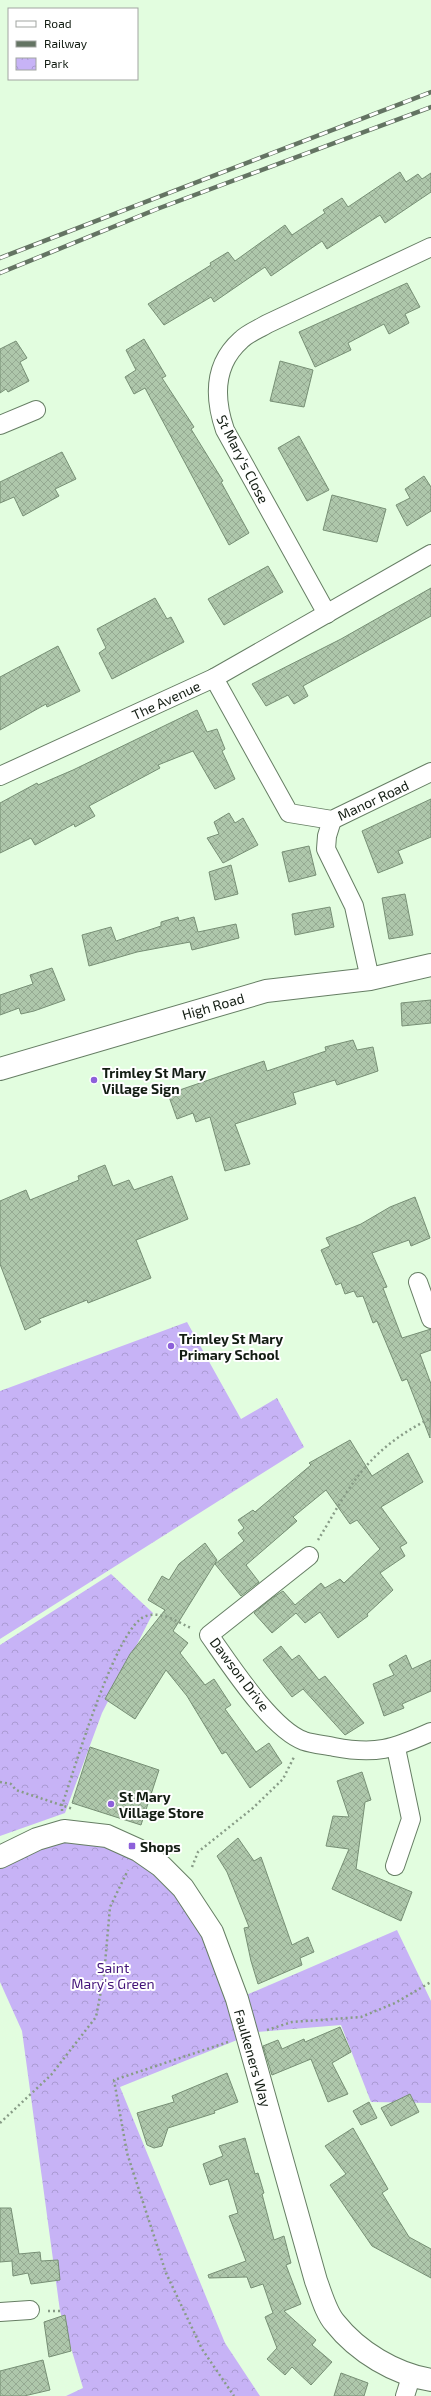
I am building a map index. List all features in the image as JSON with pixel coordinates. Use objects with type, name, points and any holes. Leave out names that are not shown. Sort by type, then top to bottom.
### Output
[{"type":"street","name":"St Mary's Close","points":[[327,614],[225,430],[218,408],[218,388],[221,369],[230,352],[242,339],[267,324],[431,247]]},
{"type":"street","points":[[0,426],[36,410]]},
{"type":"street","points":[[214,678],[431,554]]},
{"type":"street","name":"The Avenue","points":[[0,776],[214,678],[289,813]]},
{"type":"street","name":"Manor Road","points":[[289,813],[332,820],[431,772]]},
{"type":"street","points":[[332,820],[327,836],[326,849],[354,906],[370,979]]},
{"type":"street","name":"High Road","points":[[0,1068],[266,991],[370,979],[431,964]]},
{"type":"street","points":[[418,1282],[431,1319]]},
{"type":"street","name":"Dawson Drive","points":[[309,1556],[209,1635],[259,1703],[288,1731],[303,1740],[358,1752],[396,1748],[431,1732]]},
{"type":"street","points":[[395,1866],[411,1819],[396,1748]]},
{"type":"street","name":"Faulkeners Way","points":[[0,1857],[37,1838],[64,1831],[107,1836],[138,1850],[161,1866],[183,1888],[212,1932],[237,1999],[316,2281],[334,2323],[368,2354],[416,2384]]},
{"type":"street","points":[[0,2312],[30,2310]]},
{"type":"path","points":[[309,1556],[336,1511],[369,1463],[408,1430],[431,1418]]},
{"type":"path","points":[[64,1831],[62,1805],[108,1672],[131,1627],[144,1616],[159,1614],[209,1635]]},
{"type":"path","points":[[183,1888],[198,1852],[253,1808],[283,1779],[303,1740]]},
{"type":"path","points":[[0,2123],[51,2075],[96,2016],[104,1975],[110,1907],[138,1850]]},
{"type":"path","points":[[234,2396],[202,2349],[166,2273],[127,2153],[114,2080],[292,2022],[361,2016],[394,2003],[431,1982]]},
{"type":"green space","points":[[187,1322],[241,1419],[277,1398],[304,1447],[0,1639],[0,1391]]},
{"type":"green space","points":[[111,1574],[153,1613],[102,1713],[65,1813],[0,1836],[0,1645]]},
{"type":"green space","name":"Saint Mary's Green","points":[[107,1836],[183,1888],[237,1999],[397,1930],[431,2001],[431,2103],[371,2102],[341,2025],[246,2033],[247,2036],[120,2087],[225,2343],[260,2396],[66,2396],[83,2388],[60,2311],[22,2031],[0,1982],[0,1857],[37,1839]]},
{"type":"building","points":[[400,172],[406,182],[418,174],[422,179],[431,173],[431,192],[385,223],[380,215],[327,249],[322,241],[271,276],[265,267],[214,302],[211,297],[164,325],[148,304],[211,265],[210,263],[228,252],[235,261],[285,225],[292,235],[325,213],[323,210],[342,198],[348,207]]},
{"type":"building","points":[[407,283],[420,307],[405,314],[409,323],[389,334],[384,324],[348,343],[351,350],[315,367],[299,332]]},
{"type":"building","points":[[144,339],[166,376],[162,378],[194,427],[191,429],[223,481],[221,482],[249,533],[229,545],[145,388],[134,394],[125,377],[136,370],[126,350]]},
{"type":"building","points":[[16,341],[27,358],[20,362],[29,381],[8,392],[6,389],[0,393],[0,349]]},
{"type":"building","points":[[280,361],[313,370],[304,407],[270,401]]},
{"type":"building","points":[[299,436],[329,490],[307,501],[278,448]]},
{"type":"building","points":[[62,452],[76,479],[55,489],[59,496],[23,516],[14,497],[0,503],[0,482]]},
{"type":"building","points":[[424,476],[431,487],[431,511],[407,526],[396,505],[410,498],[405,489]]},
{"type":"building","points":[[332,495],[386,509],[377,542],[323,530]]},
{"type":"building","points":[[268,566],[283,592],[224,625],[208,599]]},
{"type":"building","points":[[431,588],[431,616],[303,686],[308,696],[294,704],[288,695],[266,706],[252,684],[341,639]]},
{"type":"building","points":[[155,598],[167,619],[171,617],[184,642],[112,679],[99,653],[106,648],[97,629]]},
{"type":"building","points":[[58,646],[80,691],[47,707],[46,704],[0,730],[0,677]]},
{"type":"building","points":[[197,710],[207,732],[217,729],[225,749],[222,751],[235,779],[215,789],[193,751],[158,765],[160,768],[89,806],[95,816],[75,827],[74,824],[35,845],[31,838],[0,853],[0,803],[37,783],[38,785],[73,770]]},
{"type":"building","points":[[431,799],[431,837],[398,851],[403,863],[378,873],[362,831]]},
{"type":"building","points":[[229,813],[235,823],[243,818],[258,845],[223,863],[207,838],[219,834],[214,822]]},
{"type":"building","points":[[309,846],[316,875],[289,882],[282,852]]},
{"type":"building","points":[[231,865],[238,894],[215,900],[209,872]]},
{"type":"building","points":[[405,894],[413,935],[389,939],[382,898]]},
{"type":"building","points":[[330,907],[334,927],[295,935],[292,914]]},
{"type":"building","points":[[178,917],[179,921],[194,917],[198,932],[236,924],[239,938],[192,950],[190,942],[137,952],[89,966],[82,935],[111,927],[116,941],[161,926],[161,922]]},
{"type":"building","points":[[52,968],[65,1000],[21,1014],[19,1008],[0,1015],[0,995],[33,984],[30,975]]},
{"type":"building","points":[[431,1000],[431,1023],[402,1026],[401,1003]]},
{"type":"building","points":[[353,1040],[357,1050],[373,1047],[378,1071],[337,1085],[335,1080],[293,1093],[296,1104],[235,1124],[250,1164],[225,1171],[210,1117],[196,1122],[193,1113],[177,1119],[168,1094],[264,1061],[267,1071],[326,1051],[325,1047]]},
{"type":"building","points":[[105,1165],[113,1186],[129,1180],[134,1190],[172,1176],[188,1219],[136,1240],[151,1278],[88,1303],[87,1300],[39,1319],[41,1322],[25,1330],[0,1264],[0,1201],[26,1190],[30,1200],[79,1180],[78,1176]]},
{"type":"building","points":[[415,1197],[430,1238],[411,1246],[409,1240],[372,1253],[387,1287],[383,1288],[402,1338],[431,1329],[431,1350],[420,1354],[431,1384],[430,1438],[407,1379],[402,1381],[377,1321],[373,1323],[363,1296],[357,1297],[354,1291],[345,1294],[341,1283],[336,1285],[321,1250],[330,1246],[326,1238],[361,1224],[390,1207]]},
{"type":"building","points":[[350,1440],[372,1476],[408,1453],[423,1482],[381,1507],[407,1543],[400,1547],[405,1556],[380,1573],[393,1590],[367,1614],[368,1616],[338,1638],[320,1612],[305,1623],[296,1613],[272,1633],[254,1613],[272,1598],[283,1591],[295,1605],[321,1583],[325,1588],[340,1579],[344,1583],[380,1549],[357,1520],[350,1524],[326,1490],[293,1517],[297,1521],[246,1565],[259,1582],[241,1596],[215,1564],[244,1541],[238,1533],[244,1528],[238,1520],[253,1510],[255,1512],[311,1465],[309,1463]]},
{"type":"building","points":[[205,1543],[217,1560],[173,1631],[188,1643],[180,1653],[205,1685],[214,1679],[231,1705],[225,1709],[256,1752],[269,1743],[282,1763],[250,1788],[226,1752],[222,1754],[187,1696],[166,1670],[135,1719],[105,1699],[130,1654],[165,1610],[148,1600],[162,1576],[169,1580],[179,1564]]},
{"type":"building","points":[[281,1646],[292,1660],[299,1655],[319,1680],[325,1676],[364,1723],[345,1735],[303,1689],[292,1697],[263,1660]]},
{"type":"building","points":[[406,1655],[412,1669],[431,1660],[431,1691],[402,1704],[404,1708],[384,1716],[373,1684],[394,1675],[389,1665]]},
{"type":"building","points":[[90,1747],[159,1770],[141,1825],[72,1803]]},
{"type":"building","points":[[362,1772],[371,1800],[365,1802],[356,1869],[412,1892],[401,1921],[332,1889],[349,1849],[326,1846],[333,1816],[349,1817],[337,1781]]},
{"type":"building","points":[[238,1838],[254,1861],[261,1857],[292,1945],[308,1937],[314,1952],[300,1958],[302,1965],[258,1984],[251,1961],[244,1928],[249,1927],[227,1872],[217,1856]]},
{"type":"building","points":[[340,2027],[351,2052],[332,2063],[348,2094],[328,2102],[311,2059],[272,2075],[263,2046],[278,2040],[282,2049],[304,2039],[305,2042]]},
{"type":"building","points":[[227,2073],[238,2102],[214,2111],[215,2113],[168,2128],[162,2146],[154,2148],[147,2145],[137,2113],[174,2102],[172,2096]]},
{"type":"building","points":[[410,2094],[419,2112],[391,2126],[381,2108]]},
{"type":"building","points":[[369,2102],[377,2118],[361,2125],[353,2111]]},
{"type":"building","points":[[353,2128],[388,2189],[382,2193],[409,2237],[431,2249],[431,2278],[372,2246],[330,2185],[346,2174],[325,2146]]},
{"type":"building","points":[[245,2138],[255,2174],[258,2173],[264,2193],[262,2194],[274,2240],[284,2236],[291,2263],[286,2265],[301,2304],[284,2311],[316,2340],[312,2345],[332,2362],[311,2385],[292,2367],[285,2375],[267,2359],[277,2348],[265,2317],[273,2313],[263,2284],[251,2288],[247,2277],[209,2278],[208,2275],[246,2261],[229,2216],[238,2213],[228,2179],[210,2185],[203,2164],[223,2156],[219,2146]]},
{"type":"building","points":[[0,2208],[11,2208],[19,2254],[40,2252],[41,2261],[58,2260],[60,2280],[31,2284],[28,2273],[13,2276],[12,2261],[0,2262]]},
{"type":"building","points":[[65,2315],[71,2351],[49,2357],[44,2322]]},
{"type":"building","points":[[43,2360],[50,2390],[24,2396],[0,2396],[0,2371]]},
{"type":"building","points":[[341,2373],[368,2383],[364,2396],[334,2396]]},
{"type":"railway","points":[[0,258],[431,92]]},
{"type":"railway","points":[[0,273],[157,209],[431,107]]},
{"type":"place","name":"Trimley St Mary Village Sign","points":[[94,1080]]},
{"type":"place","name":"Trimley St Mary Primary School","points":[[171,1346]]},
{"type":"place","name":"St Mary Village Store","points":[[111,1804]]},
{"type":"place","name":"Shops","points":[[132,1846]]}]
